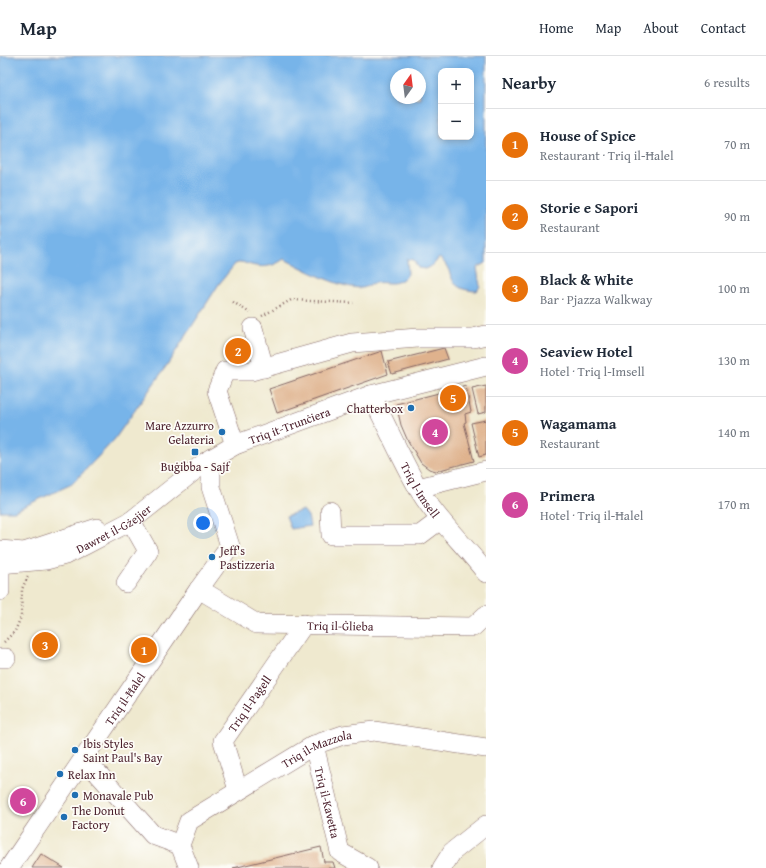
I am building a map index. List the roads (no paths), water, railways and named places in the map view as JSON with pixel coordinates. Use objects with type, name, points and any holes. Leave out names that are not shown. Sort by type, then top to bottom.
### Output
[{"type":"street","points":[[255,323],[264,368]]},
{"type":"street","points":[[0,550],[24,552],[99,528],[154,491],[186,461],[234,440],[217,390],[225,371],[251,372],[352,343],[418,338],[473,338],[486,335]]},
{"type":"street","name":"Triq it-Trunċiera","points":[[211,458],[234,440],[372,395],[486,366]]},
{"type":"street","name":"Triq l-Imsell","points":[[372,395],[418,488],[440,520],[479,555],[486,573]]},
{"type":"street","name":"Dawret il-Gżejjer","points":[[0,564],[26,563],[65,555],[131,521],[158,498],[211,458]]},
{"type":"street","name":"Triq il-Ħalel","points":[[9,868],[199,589],[230,546],[211,487],[211,458]]},
{"type":"street","points":[[418,488],[486,471]]},
{"type":"street","points":[[330,511],[331,535],[420,535],[440,520]]},
{"type":"street","points":[[126,583],[148,551],[131,521]]},
{"type":"street","points":[[0,571],[0,591]]},
{"type":"street","name":"Triq il-Ġlieba","points":[[199,589],[257,624],[473,627],[486,615]]},
{"type":"street","name":"Triq il-Paġell","points":[[238,790],[223,741],[304,624]]},
{"type":"street","name":"Triq il-Mazzola","points":[[180,845],[189,821],[314,745],[343,735],[374,731],[486,748]]},
{"type":"street","name":"Triq il-Kavetta","points":[[314,745],[340,852],[368,868]]},
{"type":"street","points":[[84,759],[153,834],[180,845],[189,868]]},
{"type":"street","points":[[442,868],[452,852],[486,825]]},
{"type":"water","points":[[0,56],[486,56],[486,263],[477,268],[480,286],[477,291],[466,290],[459,287],[452,279],[448,268],[439,258],[433,265],[425,269],[418,268],[414,260],[407,259],[408,274],[400,281],[392,283],[374,283],[361,288],[350,287],[330,281],[284,259],[274,265],[269,266],[259,266],[242,262],[235,264],[219,284],[167,365],[114,440],[72,484],[14,511],[0,511]]},
{"type":"water","points":[[303,510],[308,516],[310,526],[291,529],[286,516]]},
{"type":"place","name":"Storie e Sapori","points":[[238,351]]},
{"type":"place","name":"Wagamama","points":[[453,398]]},
{"type":"place","name":"Chatterbox","points":[[411,408]]},
{"type":"place","name":"Mare Azzurro Gelateria","points":[[222,432]]},
{"type":"place","name":"Seaview Hotel","points":[[435,432]]},
{"type":"place","name":"Buġibba - Sajf","points":[[195,452]]},
{"type":"place","name":"Jeff's Pastizzeria","points":[[212,557]]},
{"type":"place","name":"Black & White","points":[[45,645]]},
{"type":"place","name":"House of Spice","points":[[144,650]]},
{"type":"place","name":"Ibis Styles Saint Paul's Bay","points":[[75,750]]},
{"type":"place","name":"Relax Inn","points":[[60,774]]},
{"type":"place","name":"Monavale Pub","points":[[75,795]]},
{"type":"place","name":"Primera","points":[[23,801]]},
{"type":"place","name":"The Donut Factory","points":[[64,817]]}]
